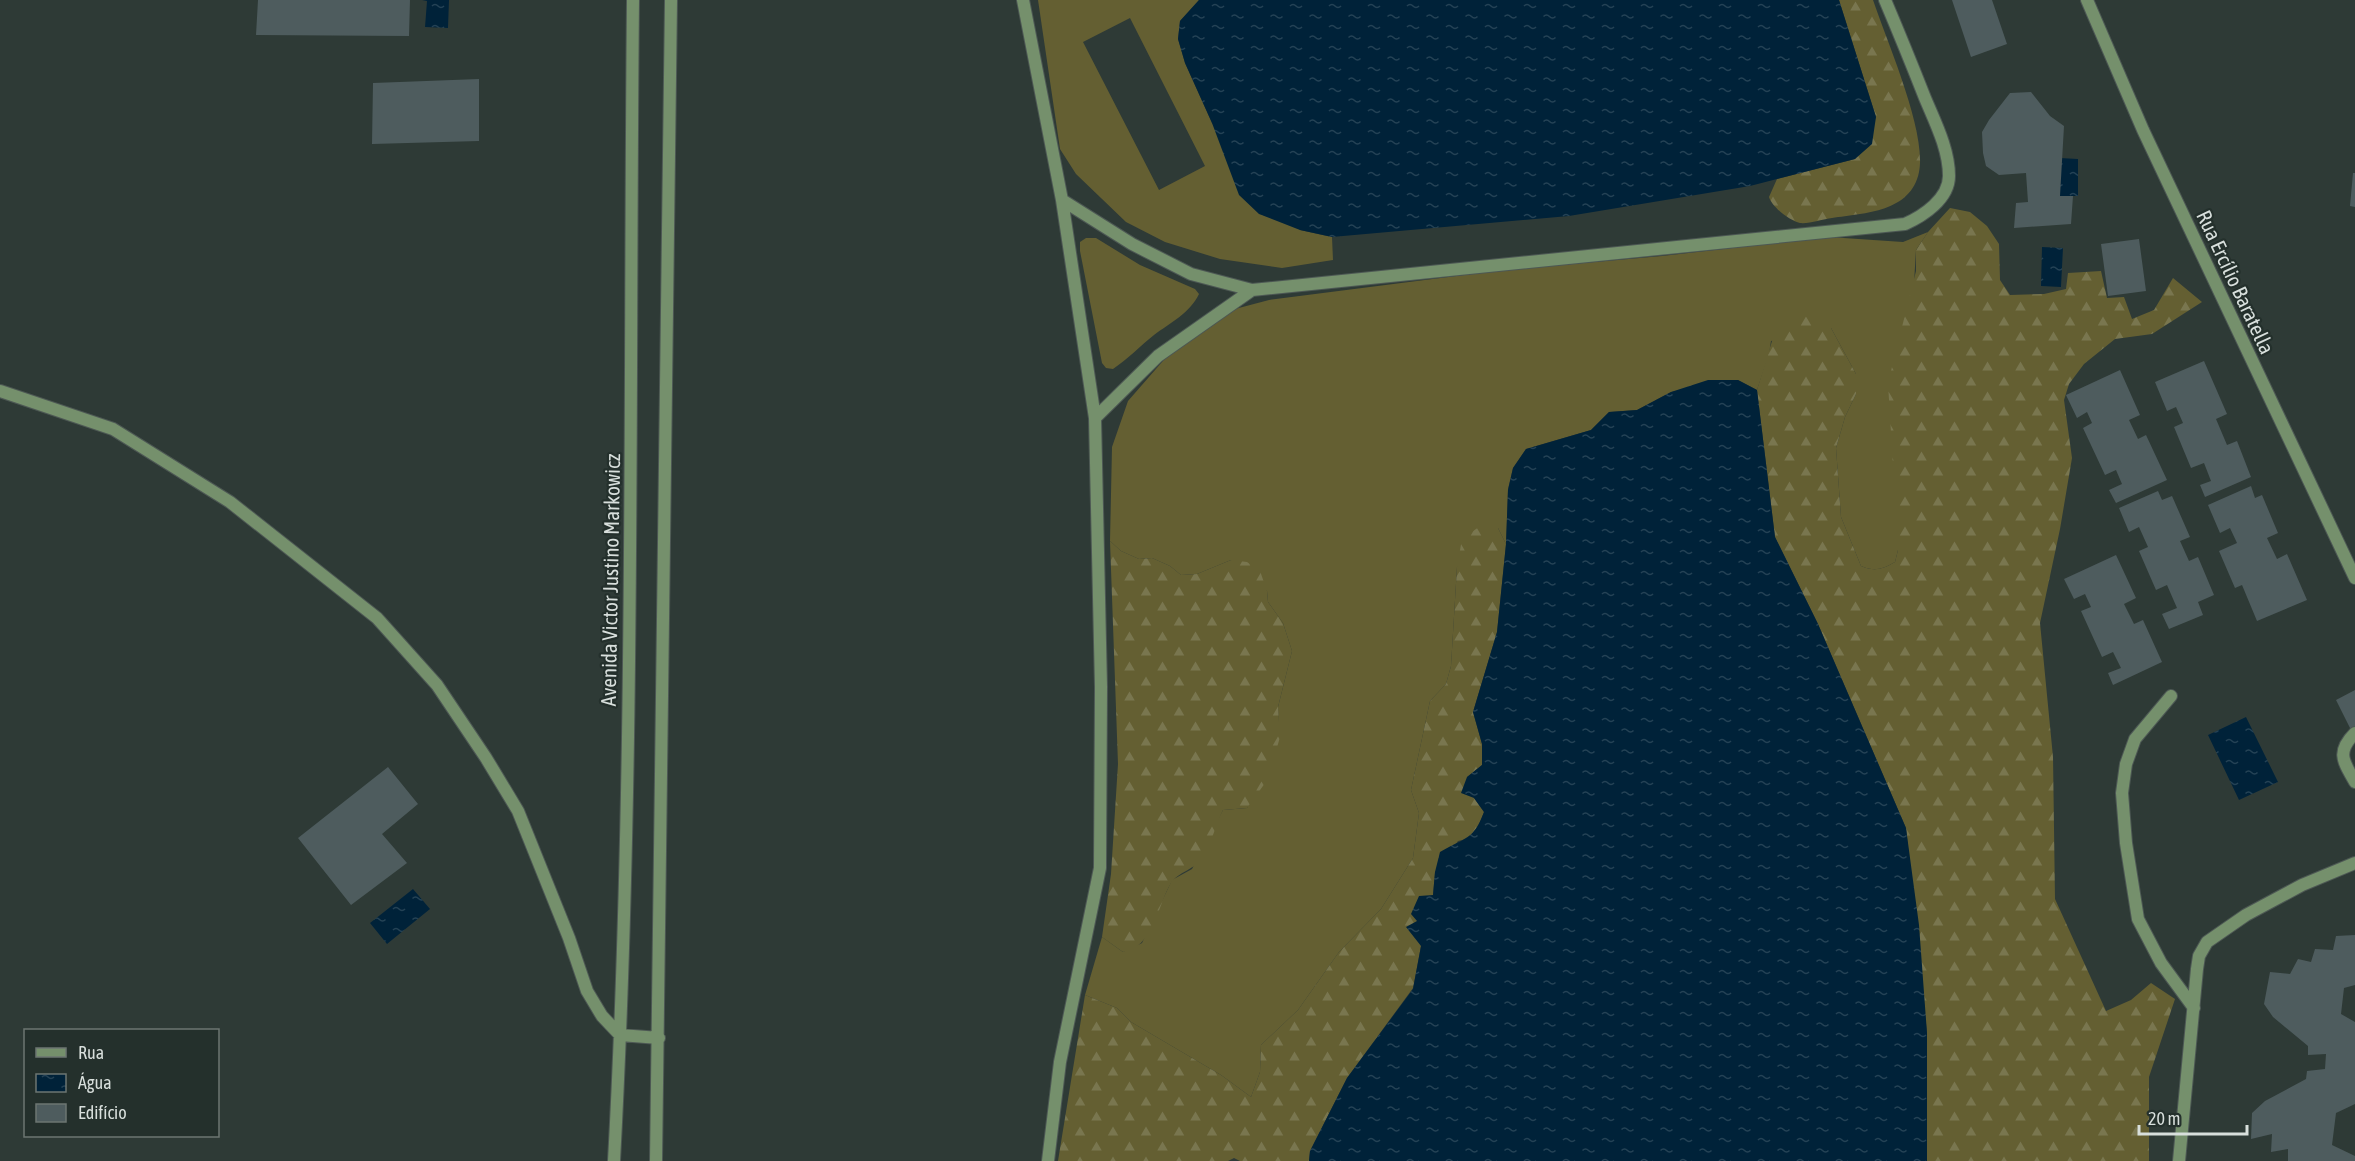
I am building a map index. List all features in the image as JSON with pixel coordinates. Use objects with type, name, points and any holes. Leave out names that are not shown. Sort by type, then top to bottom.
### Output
[{"type":"street","name":"Avenida Victor Justino Markowicz","points":[[614,1161],[620,1035],[631,510],[633,0]]},
{"type":"street","points":[[656,1161],[671,0]]},
{"type":"street","points":[[1023,0],[1062,200],[1095,418],[1101,687],[1100,868],[1060,1062],[1048,1161]]},
{"type":"street","points":[[1062,200],[1132,244],[1191,274],[1252,290],[1905,224],[1918,218],[1933,206],[1944,192],[1949,178],[1944,144],[1885,0]]},
{"type":"street","name":"Rua Ercílio Baratella","points":[[2087,0],[2143,130],[2355,578]]},
{"type":"street","points":[[1095,418],[1158,356],[1252,290]]},
{"type":"street","points":[[0,392],[112,429],[230,502],[377,618],[437,685],[518,811],[543,870],[587,991],[602,1016],[620,1035],[659,1038]]},
{"type":"street","points":[[2171,696],[2134,739],[2126,764],[2122,793],[2126,843],[2138,920],[2161,963],[2194,1008]]},
{"type":"street","points":[[2355,734],[2345,743],[2342,752],[2344,762],[2355,782]]},
{"type":"street","points":[[2179,1161],[2199,956],[2207,942],[2246,915],[2292,890],[2355,863]]},
{"type":"green space","points":[[1038,0],[1199,0],[1180,21],[1178,39],[1185,63],[1212,123],[1300,230],[1332,237],[1333,260],[1282,268],[1220,259],[1165,242],[1126,222],[1076,174],[1060,149]],"holes":[[[1130,18],[1205,166],[1159,190],[1083,42]]]},
{"type":"green space","points":[[1839,0],[1873,0],[1912,111],[1920,155],[1919,172],[1907,195],[1897,203],[1872,212],[1800,223],[1791,220],[1771,201],[1769,197],[1777,179],[1855,159],[1876,117]]},
{"type":"green space","points":[[1950,208],[1970,212],[1987,226],[1999,244],[2000,280],[2010,295],[2044,294],[2066,289],[2068,273],[2101,271],[2107,298],[2124,297],[2132,319],[2154,310],[2173,278],[2202,302],[2152,334],[2115,339],[2084,364],[2069,384],[2064,400],[2072,458],[2040,623],[2053,757],[2055,899],[2106,1011],[2131,1000],[2151,983],[2175,999],[2149,1077],[2149,1161],[1927,1161],[1927,1033],[1906,828],[1818,624],[1775,537],[1757,390],[1776,328],[1795,312],[1831,328],[1856,374],[1856,394],[1845,417],[1836,448],[1841,517],[1861,566],[1879,569],[1895,562],[1898,550],[1888,383],[1916,271],[1916,250],[1928,232]]},
{"type":"green space","points":[[1928,232],[1916,250],[1898,550],[1895,562],[1879,569],[1861,566],[1841,517],[1836,448],[1845,417],[1856,394],[1856,374],[1831,328],[1771,341],[1757,390],[1738,380],[1671,392],[1637,410],[1609,412],[1591,430],[1526,449],[1513,468],[1508,489],[1506,544],[1498,528],[1457,567],[1451,666],[1446,684],[1430,701],[1411,790],[1419,813],[1413,858],[1381,909],[1339,952],[1298,1010],[1261,1045],[1260,1072],[1251,1097],[1221,1075],[1131,1022],[1117,1008],[1085,995],[1102,937],[1123,952],[1142,943],[1172,880],[1192,869],[1223,810],[1247,808],[1279,737],[1278,707],[1292,651],[1283,623],[1268,602],[1267,591],[1231,560],[1197,574],[1181,575],[1170,566],[1152,558],[1139,559],[1121,551],[1110,541],[1112,447],[1128,401],[1169,354],[1235,309],[1269,300],[1503,270],[1662,256],[1829,237],[1903,242]]},
{"type":"green space","points":[[1086,238],[1096,238],[1140,265],[1195,289],[1199,294],[1185,312],[1113,369],[1106,368],[1102,363],[1080,251],[1080,242]]},
{"type":"green space","points":[[1483,524],[1498,528],[1506,544],[1497,632],[1473,712],[1482,744],[1482,765],[1467,777],[1474,798],[1484,812],[1478,827],[1470,838],[1458,841],[1435,872],[1433,895],[1418,921],[1421,946],[1413,988],[1347,1078],[1310,1151],[1309,1161],[1240,1161],[1234,1158],[1228,1161],[1058,1161],[1085,995],[1117,1008],[1131,1022],[1221,1075],[1251,1097],[1260,1072],[1261,1045],[1298,1010],[1339,952],[1381,909],[1413,858],[1419,813],[1411,790],[1430,701],[1446,684],[1451,666],[1457,567],[1462,539]]},
{"type":"green space","points":[[1110,541],[1121,551],[1139,559],[1152,558],[1170,566],[1181,575],[1197,574],[1231,560],[1247,562],[1260,571],[1268,602],[1283,623],[1292,651],[1278,707],[1280,737],[1268,779],[1247,808],[1223,810],[1203,857],[1196,865],[1174,879],[1148,934],[1133,949],[1123,952],[1102,937],[1111,874],[1118,764]]},
{"type":"water","points":[[422,0],[449,0],[448,28],[425,27],[427,1]]},
{"type":"water","points":[[1199,0],[1839,0],[1876,117],[1872,144],[1855,159],[1750,186],[1569,216],[1332,237],[1300,230],[1259,214],[1239,195],[1212,123],[1185,63],[1178,39],[1180,21]]},
{"type":"water","points":[[2060,158],[2078,159],[2078,196],[2060,196]]},
{"type":"water","points":[[2042,247],[2063,248],[2061,287],[2041,286]]},
{"type":"water","points":[[1708,380],[1738,380],[1757,390],[1775,537],[1818,624],[1906,828],[1919,925],[1927,1033],[1927,1161],[1309,1161],[1310,1151],[1347,1078],[1413,989],[1421,946],[1406,927],[1417,921],[1411,914],[1419,896],[1433,895],[1440,852],[1472,833],[1484,812],[1474,798],[1461,793],[1467,777],[1482,765],[1482,744],[1473,712],[1497,632],[1506,544],[1508,490],[1513,468],[1526,449],[1591,430],[1609,412],[1637,410],[1671,392]]},
{"type":"water","points":[[2246,717],[2278,782],[2239,800],[2208,735]]},
{"type":"water","points":[[413,889],[430,909],[387,944],[370,923]]},
{"type":"building","points":[[258,0],[410,0],[409,36],[256,35]]},
{"type":"building","points":[[1952,0],[1992,0],[2007,44],[1971,57]]},
{"type":"building","points":[[479,79],[479,141],[372,144],[373,83]]},
{"type":"building","points":[[2031,92],[2050,116],[2064,126],[2060,196],[2073,196],[2071,224],[2014,228],[2016,203],[2028,202],[2026,173],[1999,175],[1986,166],[1982,132],[1989,120],[2010,93]]},
{"type":"building","points":[[2353,173],[2355,173],[2355,207],[2350,206]]},
{"type":"building","points":[[2139,239],[2146,291],[2108,296],[2101,244]]},
{"type":"building","points":[[2204,361],[2227,414],[2216,419],[2227,445],[2237,441],[2251,477],[2205,497],[2200,485],[2211,481],[2204,463],[2191,468],[2174,427],[2183,423],[2176,407],[2167,411],[2155,382]]},
{"type":"building","points":[[2120,370],[2140,415],[2129,420],[2138,439],[2146,435],[2167,480],[2116,503],[2109,490],[2122,484],[2116,470],[2105,475],[2083,428],[2092,423],[2087,412],[2077,418],[2066,395]]},
{"type":"building","points":[[2251,486],[2255,498],[2262,495],[2278,533],[2267,538],[2277,559],[2287,554],[2307,600],[2257,621],[2242,585],[2235,588],[2219,551],[2237,543],[2230,528],[2220,533],[2208,505]]},
{"type":"building","points":[[2158,491],[2162,500],[2172,496],[2190,537],[2180,541],[2189,561],[2198,557],[2214,595],[2198,602],[2203,615],[2169,629],[2162,614],[2177,608],[2167,585],[2156,590],[2139,551],[2148,547],[2139,527],[2129,532],[2119,508]]},
{"type":"building","points":[[2116,555],[2136,598],[2124,604],[2134,624],[2143,620],[2162,662],[2113,685],[2108,673],[2121,668],[2113,652],[2102,657],[2081,611],[2091,607],[2085,594],[2074,599],[2064,579]]},
{"type":"building","points":[[2355,690],[2355,738],[2336,700]]},
{"type":"building","points":[[388,767],[418,804],[382,834],[407,863],[351,905],[298,838]]},
{"type":"building","points":[[2355,935],[2355,985],[2344,988],[2341,1014],[2355,1022],[2355,1104],[2336,1113],[2332,1145],[2355,1156],[2355,1161],[2288,1161],[2288,1149],[2271,1152],[2272,1134],[2251,1139],[2252,1113],[2265,1101],[2306,1079],[2307,1071],[2325,1069],[2326,1054],[2308,1055],[2308,1046],[2273,1017],[2264,1004],[2270,972],[2290,974],[2298,959],[2311,962],[2315,949],[2333,950],[2336,936]]}]
